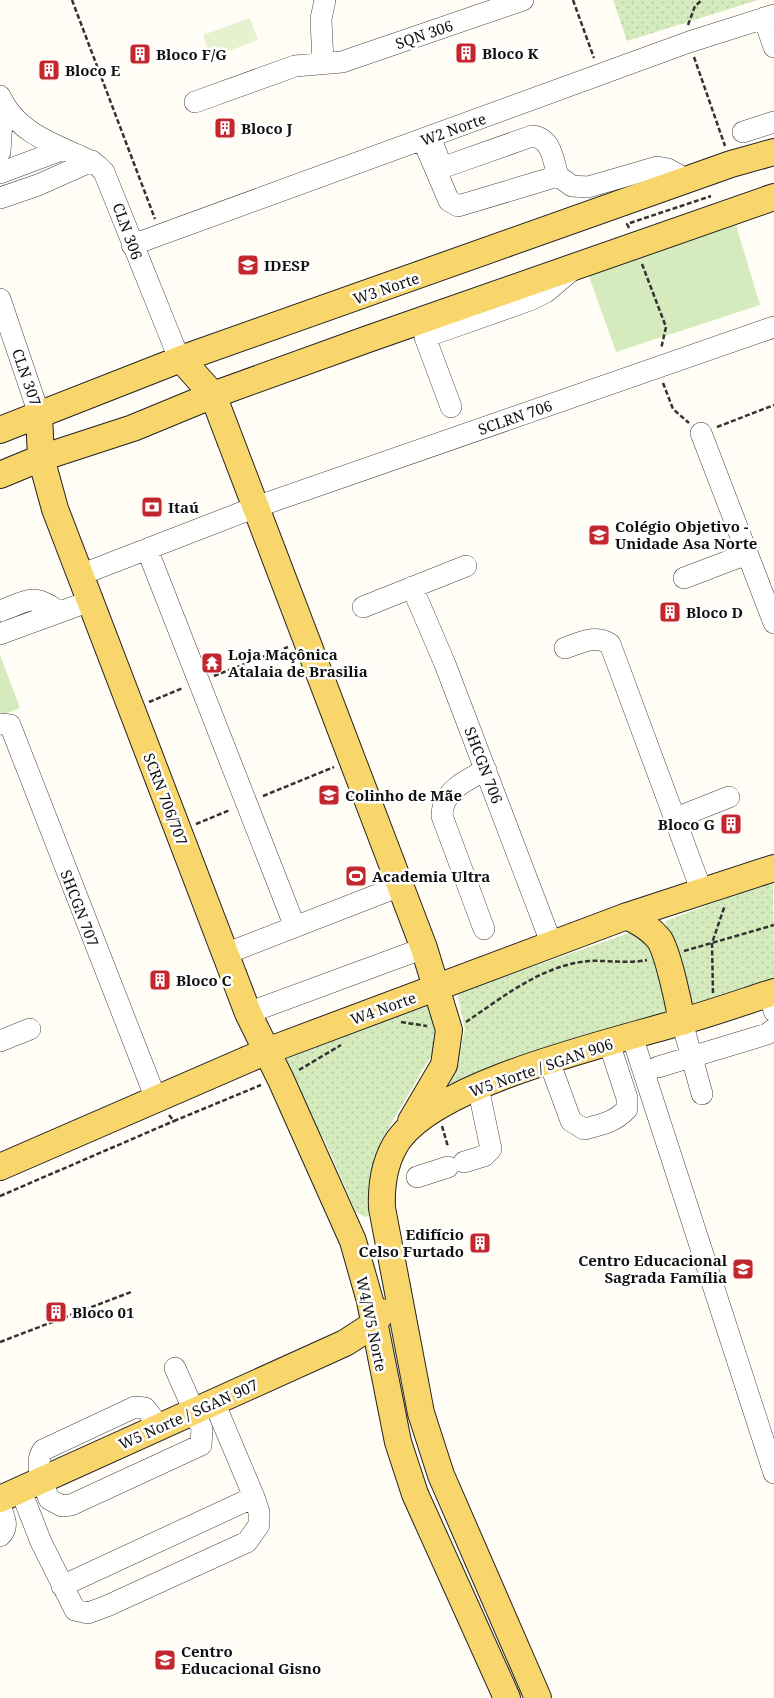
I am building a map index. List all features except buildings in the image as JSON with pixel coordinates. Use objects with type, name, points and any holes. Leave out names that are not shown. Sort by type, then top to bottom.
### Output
[{"type":"main road","name":"W3 Norte","points":[[0,430],[181,359],[731,164],[774,152]]},
{"type":"main road","points":[[0,475],[41,458],[133,428],[213,395],[368,339],[773,198]]},
{"type":"main road","points":[[368,339],[353,330],[350,318],[351,309],[397,284]]},
{"type":"main road","name":"CLN 306","points":[[181,359],[213,395]]},
{"type":"main road","points":[[213,395],[424,948],[449,1030],[444,1065],[400,1138]]},
{"type":"main road","name":"CLN 307","points":[[40,414],[41,458]]},
{"type":"main road","name":"SCRN 706/707","points":[[41,458],[55,509],[225,954]]},
{"type":"main road","name":"W4 Norte","points":[[0,1167],[267,1051],[627,916],[774,868]]},
{"type":"main road","points":[[627,916],[646,926],[660,941],[678,998],[682,1022]]},
{"type":"main road","name":"W4/W5 Norte","points":[[225,954],[248,1013],[353,1241],[370,1301],[398,1442],[415,1494],[507,1698]]},
{"type":"main road","name":"W5 Norte / SGAN 906","points":[[395,1279],[382,1208],[384,1175],[400,1138],[424,1117],[450,1098],[549,1060],[718,1011],[773,999]]},
{"type":"main road","points":[[335,1201],[344,1210],[367,1220],[376,1215],[382,1208]]},
{"type":"main road","points":[[374,1325],[384,1309],[395,1279]]},
{"type":"main road","name":"W4/W5 Norte","points":[[395,1279],[421,1412],[441,1475],[538,1698]]},
{"type":"main road","name":"W5 Norte / SGAN 907","points":[[21,1490],[345,1343],[374,1325]]},
{"type":"street","points":[[323,63],[321,19],[325,0]]},
{"type":"street","name":"SQN 306","points":[[195,102],[296,66],[342,62],[523,0]]},
{"type":"street","name":"W2 Norte","points":[[132,244],[427,139],[689,42],[769,17]]},
{"type":"street","points":[[769,17],[774,47]]},
{"type":"street","points":[[0,152],[2,100]]},
{"type":"street","name":"CLN 306","points":[[2,100],[22,127],[32,134],[92,162],[104,172],[112,186],[132,244],[181,359]]},
{"type":"street","points":[[743,132],[774,122]]},
{"type":"street","points":[[427,139],[440,165],[447,166],[532,136],[540,136],[548,142],[558,176],[572,186],[579,188],[657,167],[668,169],[687,180]]},
{"type":"street","points":[[427,139],[449,201],[458,206],[558,176]]},
{"type":"street","points":[[0,173],[64,149]]},
{"type":"street","points":[[0,198],[38,185],[92,162]]},
{"type":"street","points":[[451,407],[425,337],[546,292],[576,266]]},
{"type":"street","name":"CLN 307","points":[[0,299],[40,414]]},
{"type":"street","name":"SCLRN 706","points":[[256,507],[774,327]]},
{"type":"street","points":[[701,434],[774,623]]},
{"type":"street","points":[[80,574],[256,507]]},
{"type":"street","points":[[147,549],[295,927]]},
{"type":"street","points":[[684,578],[747,554]]},
{"type":"street","points":[[363,607],[466,566]]},
{"type":"street","name":"SHCGN 706","points":[[412,587],[428,622],[486,770],[552,945]]},
{"type":"street","points":[[0,611],[33,599],[39,599],[59,612]]},
{"type":"street","points":[[0,634],[90,600]]},
{"type":"street","points":[[565,648],[596,639],[604,640],[610,644],[702,892]]},
{"type":"street","name":"SHCGN 707","points":[[0,724],[10,725],[156,1098]]},
{"type":"street","points":[[484,929],[442,816],[444,803],[458,784],[486,770]]},
{"type":"street","points":[[676,818],[728,797]]},
{"type":"street","points":[[225,954],[400,886]]},
{"type":"street","points":[[248,1013],[424,948]]},
{"type":"street","points":[[682,1022],[702,1094]]},
{"type":"street","points":[[0,1041],[30,1029]]},
{"type":"street","points":[[658,1067],[767,1034],[774,1029]]},
{"type":"street","points":[[549,1060],[571,1121],[584,1129],[614,1121],[627,1109],[621,1040]]},
{"type":"street","points":[[621,1040],[774,1473]]},
{"type":"street","points":[[417,1177],[453,1158],[484,1156],[491,1149],[478,1087]]},
{"type":"street","points":[[21,1490],[41,1542],[75,1610],[88,1613],[149,1588],[247,1542],[259,1525],[259,1512],[254,1497],[205,1406],[175,1368]]},
{"type":"street","points":[[21,1490],[49,1499],[62,1506],[71,1505],[176,1458],[201,1445],[205,1406]]},
{"type":"street","points":[[62,1586],[254,1497]]},
{"type":"street","points":[[0,1506],[6,1520],[6,1527],[0,1536]]},
{"type":"path","points":[[72,0],[160,235]]},
{"type":"path","points":[[573,0],[600,76]]},
{"type":"path","points":[[702,0],[695,6],[688,24],[689,42],[731,164]]},
{"type":"path","points":[[720,193],[627,224],[666,327],[658,367],[674,409],[701,434],[774,405]]},
{"type":"path","points":[[131,709],[305,640]]},
{"type":"path","points":[[178,831],[352,760]]},
{"type":"path","points":[[718,1011],[713,994],[712,943],[731,882]]},
{"type":"path","points":[[440,1118],[453,1158]]},
{"type":"path","points":[[0,1196],[174,1121]]},
{"type":"path","points":[[0,1342],[132,1292]]},
{"type":"green space","points":[[613,0],[758,0],[627,41]]},
{"type":"green space","points":[[250,18],[258,40],[210,58],[203,35]]},
{"type":"green space","points":[[736,225],[760,305],[616,352],[587,271],[653,248],[683,243]]},
{"type":"green space","points":[[0,655],[20,708],[0,716]]},
{"type":"green space","points":[[773,881],[774,979],[693,1005],[665,921]]},
{"type":"green space","points":[[635,931],[653,944],[666,1010],[655,1016],[445,1085],[457,1064],[465,1029],[457,993]]},
{"type":"green space","points":[[425,1004],[433,1009],[439,1032],[438,1043],[383,1139],[371,1175],[368,1195],[370,1215],[365,1217],[356,1212],[325,1141],[303,1111],[286,1060],[294,1054]]},
{"type":"place","name":"Bloco K","points":[[466,53]]},
{"type":"place","name":"Bloco F/G","points":[[140,54]]},
{"type":"place","name":"Bloco E","points":[[49,70]]},
{"type":"place","name":"Bloco J","points":[[225,128]]},
{"type":"place","name":"IDESP","points":[[248,265]]},
{"type":"place","name":"Itaú","points":[[152,507]]},
{"type":"place","name":"Colégio Objetivo - Unidade Asa Norte","points":[[599,535]]},
{"type":"place","name":"Bloco D","points":[[670,612]]},
{"type":"place","name":"Loja Maçônica Atalaia de Brasilia","points":[[212,663]]},
{"type":"place","name":"Colinho de Mãe","points":[[329,795]]},
{"type":"place","name":"Bloco G","points":[[731,824]]},
{"type":"place","name":"Academia Ultra","points":[[356,876]]},
{"type":"place","name":"Bloco C","points":[[160,980]]},
{"type":"place","name":"Edifício Celso Furtado","points":[[480,1243]]},
{"type":"place","name":"Centro Educacional Sagrada Família","points":[[743,1269]]},
{"type":"place","name":"Bloco 01","points":[[56,1312]]},
{"type":"place","name":"Centro Educacional Gisno","points":[[165,1660]]}]
